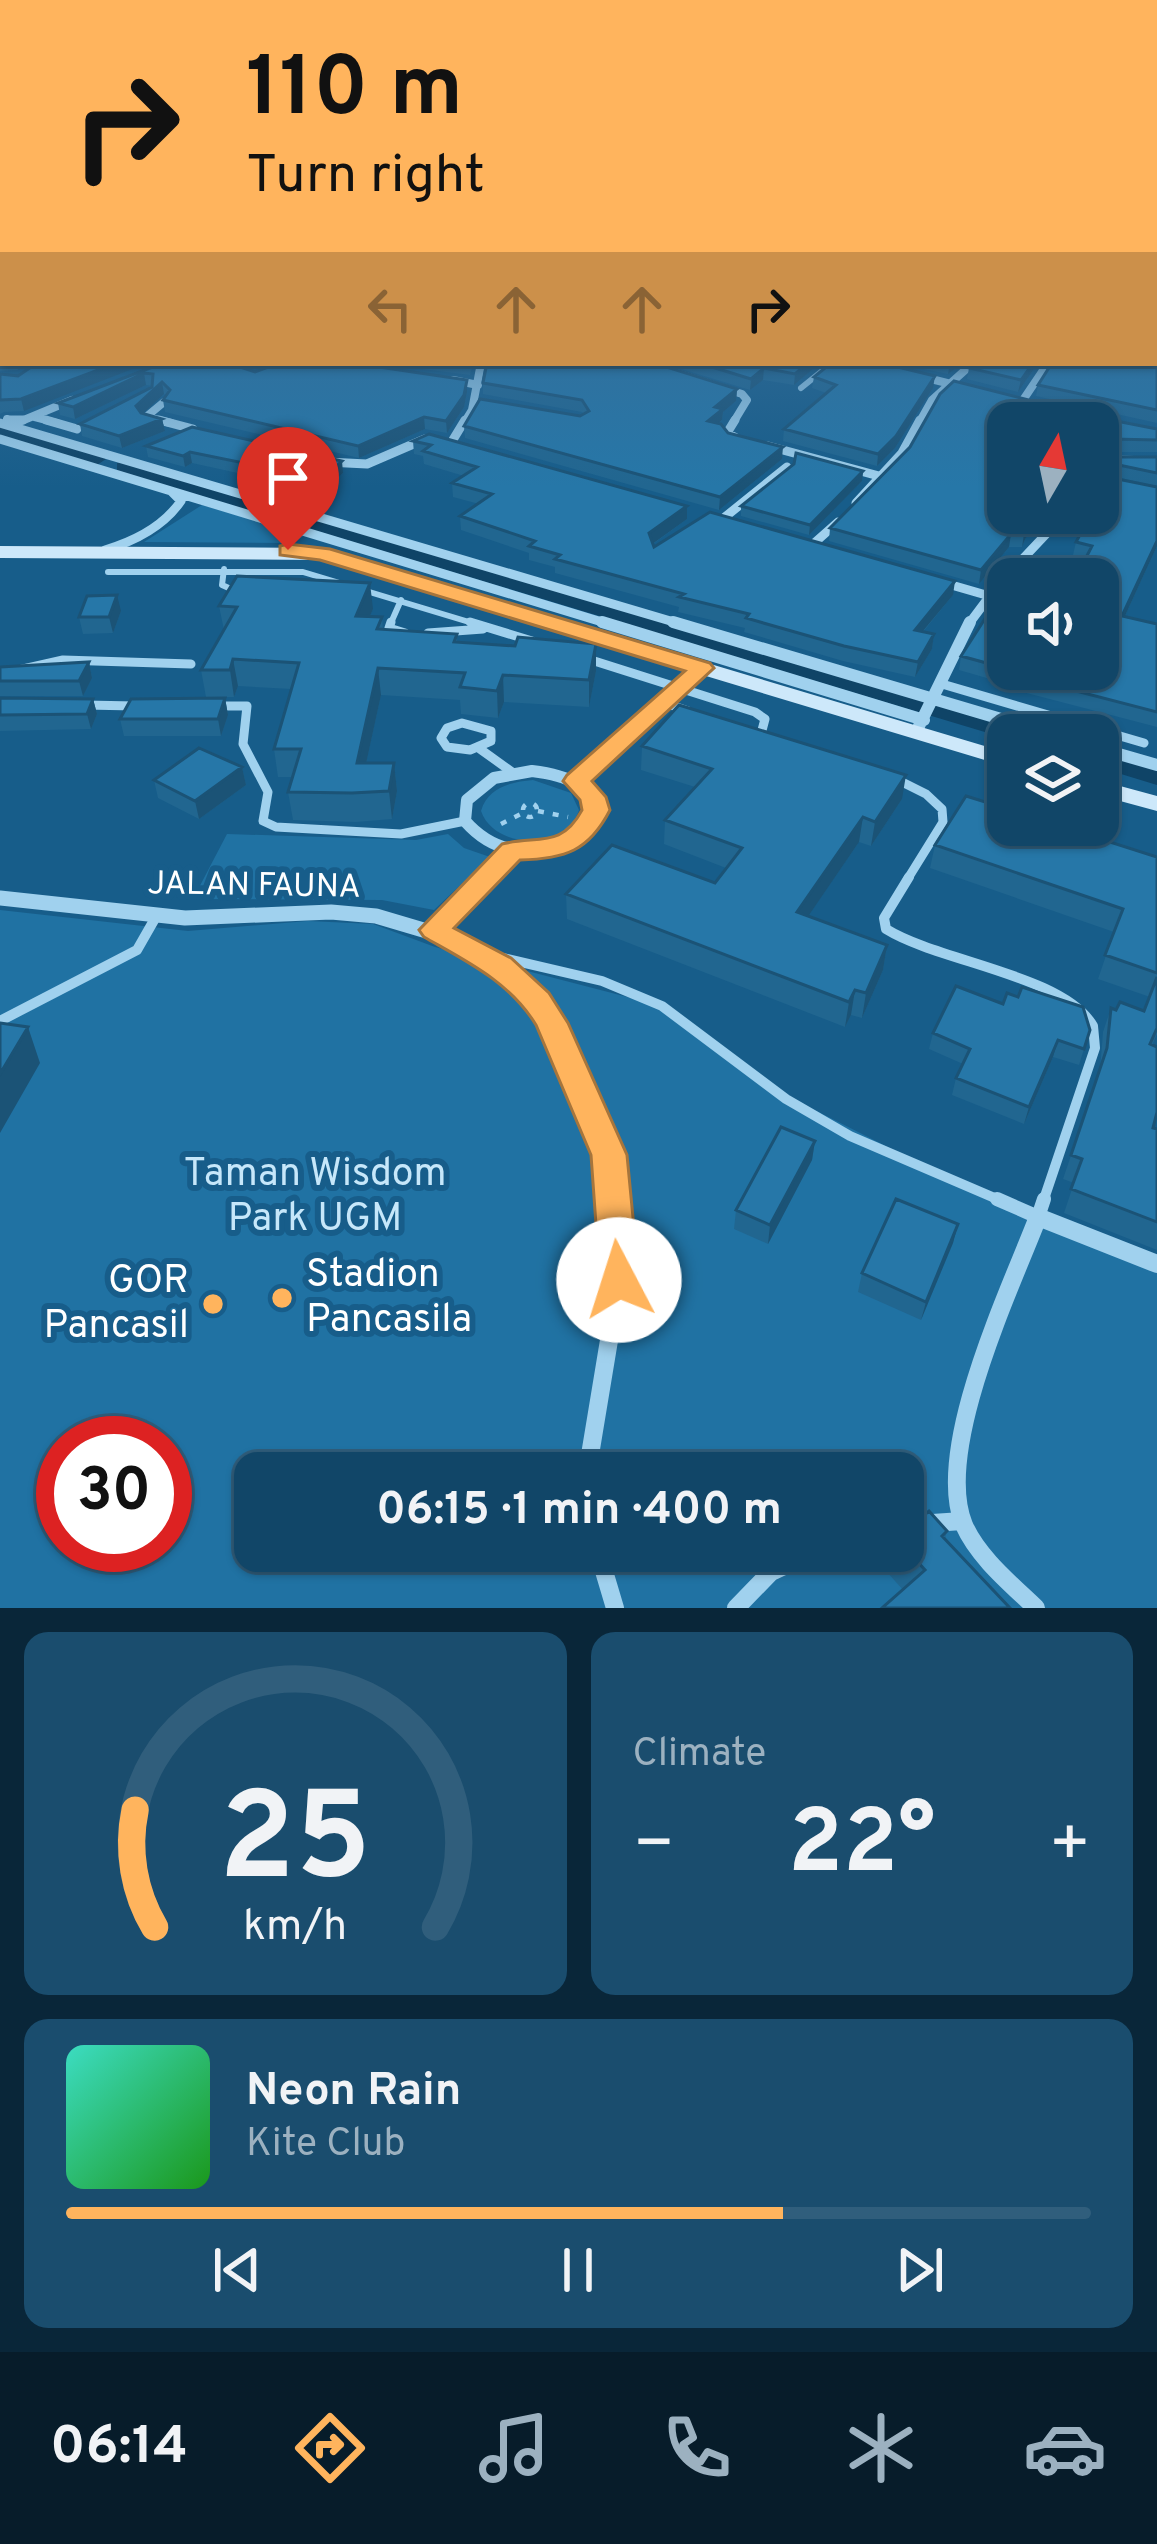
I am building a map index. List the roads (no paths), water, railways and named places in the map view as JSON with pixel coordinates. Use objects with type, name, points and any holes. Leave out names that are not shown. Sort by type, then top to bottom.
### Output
[{"type":"main road","points":[[0,552],[322,554],[702,668],[987,739]]},
{"type":"main road","points":[[922,723],[987,751]]},
{"type":"main road","points":[[1119,777],[1157,789]]},
{"type":"main road","points":[[1119,793],[1157,804]]},
{"type":"street","points":[[451,443],[475,401],[481,366]]},
{"type":"street","points":[[654,366],[742,394],[746,408],[727,431],[729,436],[879,476]]},
{"type":"street","points":[[812,544],[879,476],[919,428],[932,400],[970,366]]},
{"type":"street","points":[[1023,400],[1046,366]]},
{"type":"street","points":[[908,373],[968,388]]},
{"type":"street","points":[[440,379],[478,385]]},
{"type":"street","points":[[0,421],[19,422],[88,394]]},
{"type":"street","points":[[1005,396],[1031,402]]},
{"type":"street","points":[[475,401],[496,405]]},
{"type":"street","points":[[164,402],[146,417],[215,434]]},
{"type":"street","points":[[33,416],[81,427],[64,436],[123,458]]},
{"type":"street","points":[[0,421],[987,716]]},
{"type":"street","points":[[173,437],[193,429]]},
{"type":"street","points":[[324,461],[363,468],[429,437],[472,449]]},
{"type":"street","points":[[0,439],[922,723],[936,702],[960,638],[986,595],[1046,534]]},
{"type":"street","points":[[103,468],[123,458]]},
{"type":"street","points":[[1119,460],[1157,461]]},
{"type":"street","points":[[720,521],[787,467]]},
{"type":"street","points":[[92,551],[128,542],[172,512],[181,501],[169,490]]},
{"type":"street","points":[[706,517],[743,527]]},
{"type":"street","points":[[789,539],[833,551]]},
{"type":"street","points":[[921,576],[986,595]]},
{"type":"street","points":[[1119,754],[1157,765]]},
{"type":"street","points":[[512,772],[551,772],[576,781],[593,797],[596,810],[583,834],[547,850],[512,851],[482,839],[465,821],[467,800],[477,788],[512,772]]},
{"type":"street","points":[[434,930],[512,851]]},
{"type":"street","name":"JALAN FAUNA","points":[[0,898],[202,918],[331,912],[434,930],[481,953],[538,1001],[609,1155],[619,1280],[589,1452]]},
{"type":"street","points":[[1036,1608],[988,1560],[962,1521],[955,1487],[957,1448],[1038,1217],[1157,1264]]},
{"type":"street","points":[[924,1524],[962,1521]]},
{"type":"street","points":[[604,1572],[615,1608]]},
{"type":"street","points":[[736,1608],[771,1572]]},
{"type":"lane","points":[[801,388],[828,366]]},
{"type":"lane","points":[[224,569],[222,585],[227,591],[244,593]]},
{"type":"lane","points":[[108,572],[303,572],[535,642]]},
{"type":"lane","points":[[400,600],[388,622],[397,632],[490,628]]},
{"type":"lane","points":[[580,656],[755,712],[765,719],[760,734]]},
{"type":"lane","points":[[0,674],[63,659],[191,664]]},
{"type":"lane","points":[[576,781],[702,668]]},
{"type":"lane","points":[[941,684],[1144,743]]},
{"type":"lane","points":[[665,703],[703,716]]},
{"type":"lane","points":[[64,705],[147,706]]},
{"type":"lane","points":[[207,706],[248,706],[242,731],[244,763],[268,792],[263,821],[276,827],[401,834],[465,821]]},
{"type":"lane","points":[[480,749],[491,741],[490,731],[479,724],[447,728],[441,738],[447,747],[462,752],[480,749],[512,772]]},
{"type":"lane","points":[[741,728],[782,741]]},
{"type":"lane","points":[[481,953],[602,981],[662,1006],[786,1099],[850,1136],[1038,1217],[1096,1030],[1085,1012],[1050,995],[886,929],[884,918],[943,823],[942,809],[926,794],[886,776]]},
{"type":"lane","points":[[0,1022],[137,950],[157,915]]},
{"type":"waterway","points":[[0,430],[97,459]]},
{"type":"waterway","points":[[124,467],[987,725]]},
{"type":"waterway","points":[[1119,765],[1157,777]]},
{"type":"place","name":"Stadion Pancasila","points":[[282,1298]]},
{"type":"place","name":"GOR Pancasil","points":[[213,1304]]},
{"type":"park label","name":"Taman Wisdom Park UGM","points":[[315,1198]]}]
